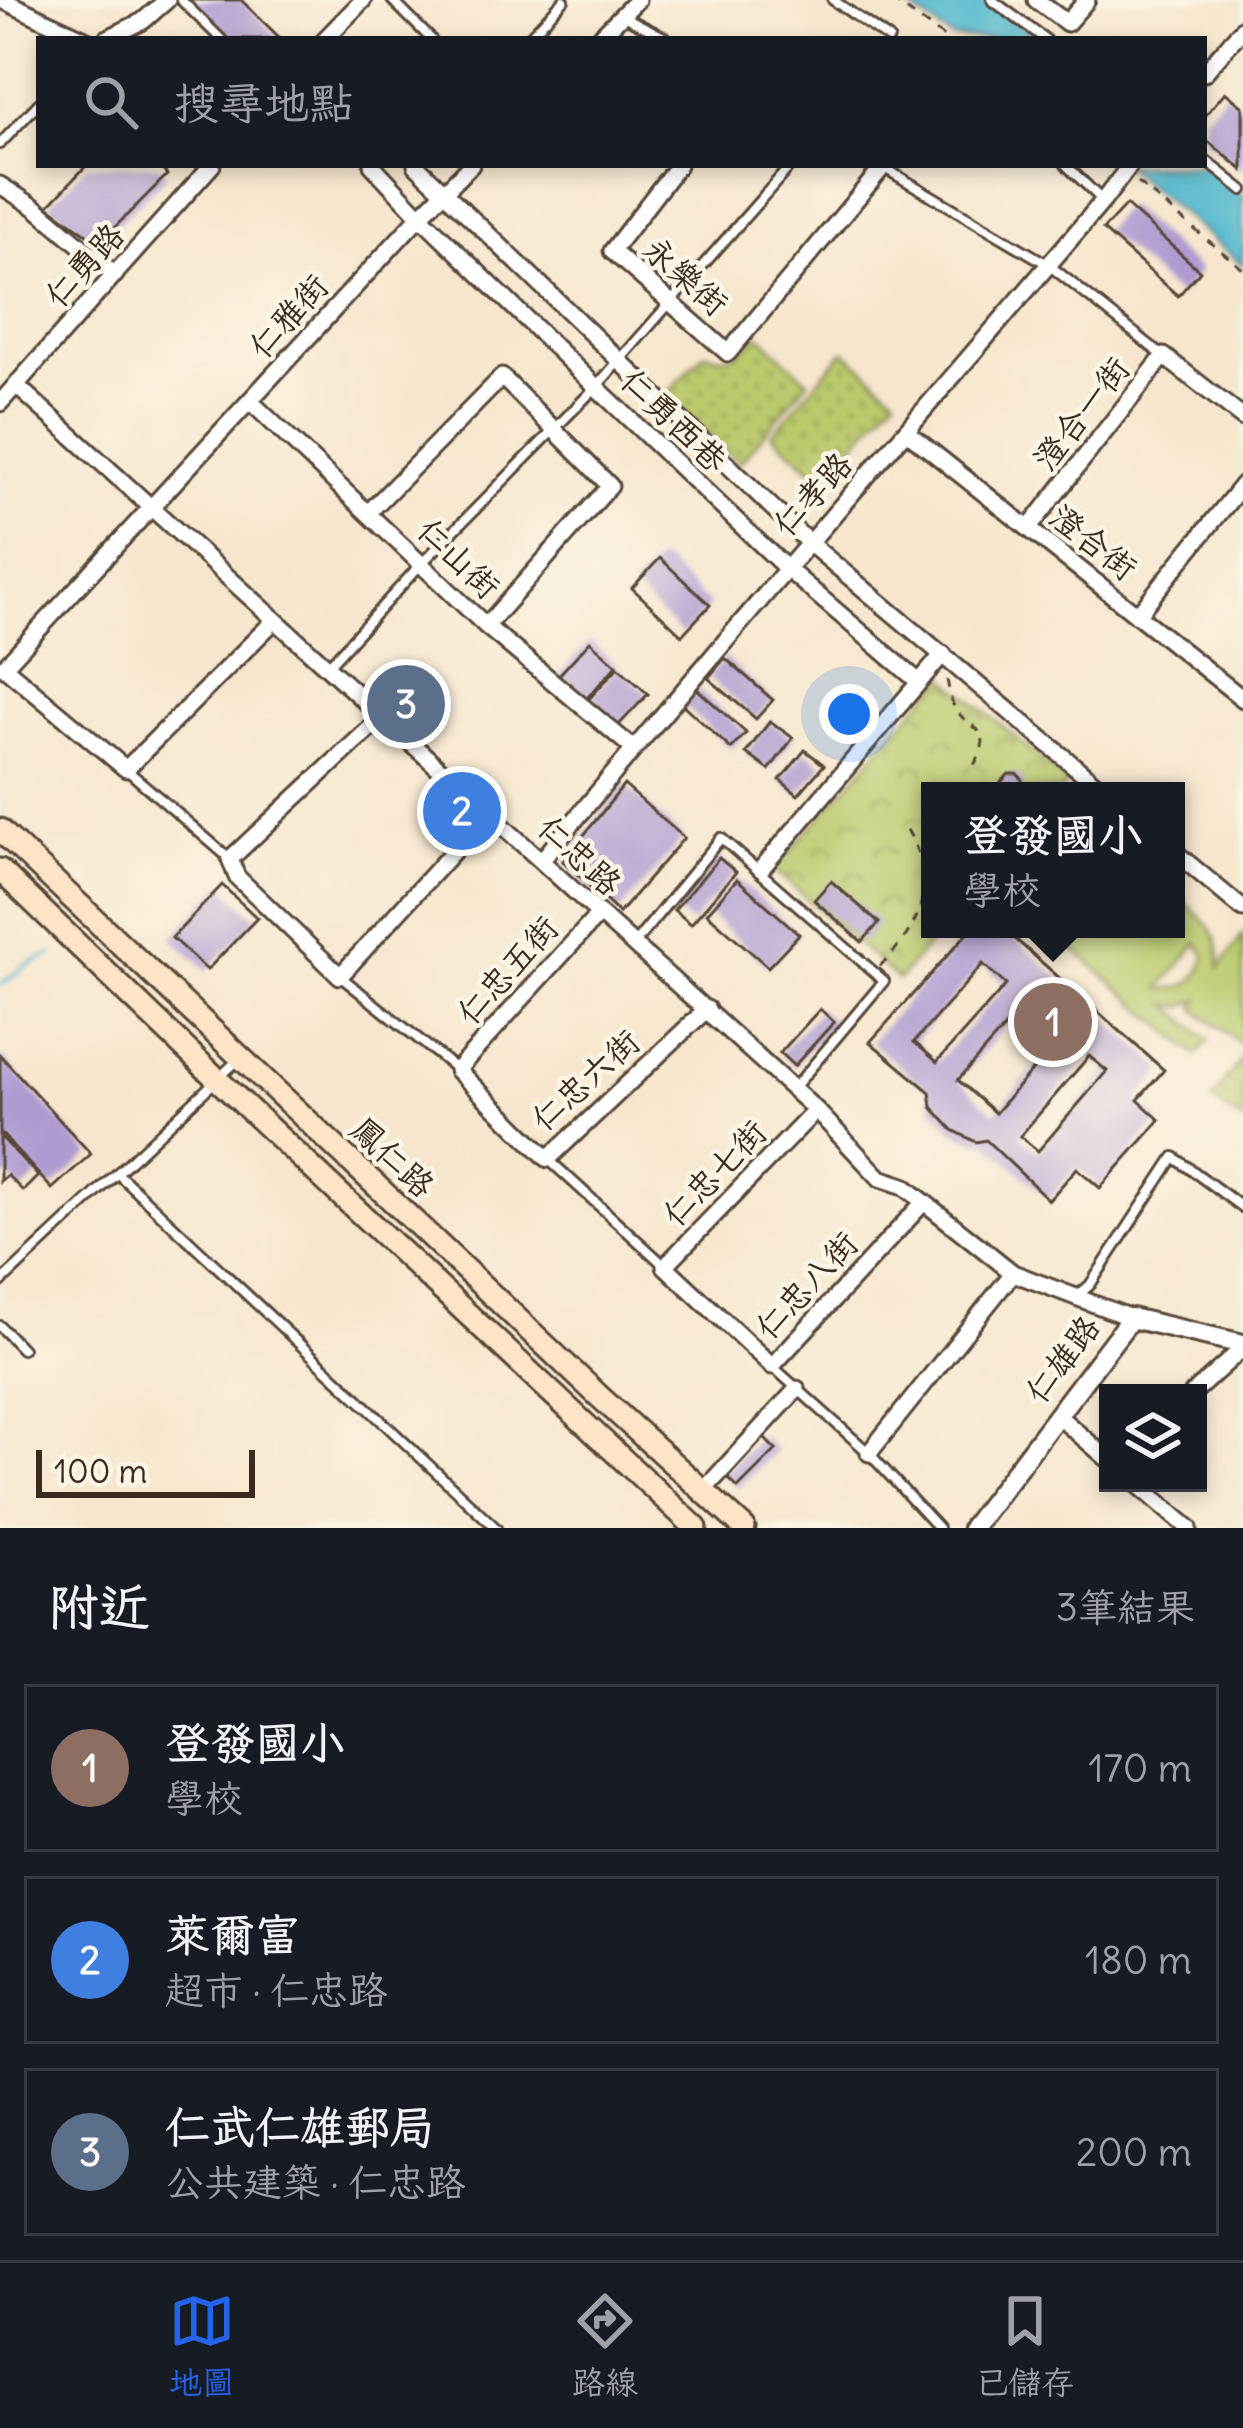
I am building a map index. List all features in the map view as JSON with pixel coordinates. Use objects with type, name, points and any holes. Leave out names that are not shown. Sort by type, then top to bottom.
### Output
[{"type":"main road","name":"鳳仁路","points":[[0,830],[744,1528]]},
{"type":"main road","name":"鳳仁路","points":[[0,870],[696,1528]]},
{"type":"street","points":[[2,0],[79,36]]},
{"type":"street","points":[[112,36],[143,21],[167,0]]},
{"type":"street","points":[[328,36],[363,0]]},
{"type":"street","points":[[601,36],[637,0]]},
{"type":"street","points":[[1036,0],[1067,23],[1087,0]]},
{"type":"street","points":[[1207,70],[1243,28]]},
{"type":"street","name":"仁勇路","points":[[0,404],[209,168]]},
{"type":"street","name":"仁勇西巷","points":[[375,168],[786,568],[920,682]]},
{"type":"street","name":"仁勇西巷","points":[[419,168],[808,542],[1093,782]]},
{"type":"street","name":"仁雅街","points":[[2,666],[468,168]]},
{"type":"street","name":"永樂街","points":[[676,168],[612,250],[728,353],[880,168]]},
{"type":"street","name":"仁孝路","points":[[542,860],[1127,169]]},
{"type":"street","points":[[0,185],[36,208],[115,275]]},
{"type":"street","name":"澄合一街","points":[[1029,529],[1164,356],[1243,418]]},
{"type":"street","points":[[368,513],[502,377],[610,486],[487,626]]},
{"type":"street","name":"仁忠路","points":[[17,386],[707,1009],[816,1110],[880,1178],[904,1186],[1013,1274],[1131,1318]]},
{"type":"street","name":"仁山街","points":[[250,401],[487,626],[634,748]]},
{"type":"street","name":"澄合街","points":[[907,432],[1243,699]]},
{"type":"street","points":[[1137,615],[1243,484]]},
{"type":"street","points":[[2,666],[126,769],[274,621]]},
{"type":"street","points":[[760,869],[943,655]]},
{"type":"street","points":[[382,717],[230,859],[236,877],[340,976],[489,812]]},
{"type":"street","points":[[1185,861],[1243,910]]},
{"type":"street","name":"仁忠五街","points":[[505,1117],[457,1070],[599,914]]},
{"type":"street","name":"仁忠六街","points":[[505,1117],[548,1159],[707,1009]]},
{"type":"street","name":"仁忠七街","points":[[728,1327],[665,1267],[816,1110]]},
{"type":"street","name":"仁忠八街","points":[[728,1327],[772,1366],[923,1203]]},
{"type":"street","points":[[869,1454],[1013,1274]]},
{"type":"street","name":"仁雄路","points":[[972,1528],[1131,1318],[1243,1346]]},
{"type":"street","name":"仁雄路","points":[[1203,1384],[1243,1346]]},
{"type":"street","points":[[703,1491],[797,1389]]},
{"type":"street","points":[[1058,1415],[1099,1451]]},
{"type":"street","points":[[1146,1492],[1182,1526]]},
{"type":"lane","points":[[181,0],[217,36]]},
{"type":"lane","points":[[392,0],[427,36]]},
{"type":"lane","points":[[530,36],[564,0]]},
{"type":"lane","points":[[833,0],[885,36]]},
{"type":"lane","points":[[992,0],[1041,36]]},
{"type":"lane","points":[[622,15],[662,36]]},
{"type":"lane","points":[[0,144],[36,106]]},
{"type":"lane","points":[[1207,161],[1243,190]]},
{"type":"lane","points":[[327,667],[596,387],[788,168]]},
{"type":"lane","points":[[885,168],[1049,265],[1164,356]]},
{"type":"lane","points":[[1069,168],[1103,201]]},
{"type":"lane","points":[[126,769],[230,859]]},
{"type":"lane","points":[[633,944],[721,838],[884,981],[793,1089]]},
{"type":"lane","points":[[340,976],[457,1070]]},
{"type":"lane","points":[[0,1283],[240,1058]]},
{"type":"lane","name":"仁雄路","points":[[1075,1298],[1090,1285],[1174,1157],[1243,1208]]},
{"type":"lane","points":[[548,1159],[665,1267]]},
{"type":"lane","points":[[118,1174],[496,1528]]},
{"type":"lane","points":[[0,1326],[22,1349]]},
{"type":"lane","points":[[772,1366],[869,1454],[938,1528]]},
{"type":"path","points":[[892,0],[943,36]]},
{"type":"path","points":[[1127,169],[1243,269]]},
{"type":"path","points":[[943,655],[955,708],[977,726],[983,740],[974,765]]},
{"type":"path","points":[[905,826],[921,859]]},
{"type":"path","points":[[874,972],[897,950],[921,902]]},
{"type":"green space","points":[[759,335],[808,381],[739,463],[666,395],[705,353],[735,354]]},
{"type":"green space","points":[[844,351],[896,396],[824,479],[772,434]]},
{"type":"green space","points":[[944,676],[1067,782],[921,782],[921,938],[933,938],[898,980],[774,869]]},
{"type":"green space","points":[[1185,903],[1215,936],[1219,969],[1243,935],[1243,1046],[1195,1008],[1200,999],[1183,1007],[1169,1005],[1209,1041],[1197,1055],[1060,938],[1185,938]],"holes":[[[1198,943],[1206,957],[1190,983],[1160,988]]]},
{"type":"green space","points":[[1243,1057],[1243,1122],[1212,1099]]},
{"type":"water","points":[[899,0],[986,0],[1037,36],[949,36]]},
{"type":"water","points":[[1207,165],[1243,195],[1243,265],[1126,168]]},
{"type":"building","points":[[188,0],[241,0],[278,36],[225,36]]},
{"type":"building","points":[[1225,92],[1243,107],[1243,170],[1207,140],[1207,113]]},
{"type":"building","points":[[84,168],[161,168],[167,175],[99,243],[48,206]]},
{"type":"building","points":[[1126,205],[1200,271],[1178,296],[1103,230]]},
{"type":"building","points":[[660,558],[710,605],[682,635],[632,588]]},
{"type":"building","points":[[590,641],[617,665],[586,699],[559,675]]},
{"type":"building","points":[[725,658],[773,700],[756,719],[708,678]]},
{"type":"building","points":[[618,667],[648,694],[616,728],[587,701]]},
{"type":"building","points":[[696,688],[746,733],[731,749],[682,704]]},
{"type":"building","points":[[770,721],[793,738],[769,770],[746,753]]},
{"type":"building","points":[[805,750],[824,765],[798,795],[780,780]]},
{"type":"building","points":[[1017,774],[1022,782],[1001,782]]},
{"type":"building","points":[[624,785],[684,838],[619,913],[563,861]]},
{"type":"building","points":[[719,858],[736,872],[691,924],[674,910]]},
{"type":"building","points":[[737,879],[799,934],[768,967],[707,913]]},
{"type":"building","points":[[831,881],[879,923],[862,942],[814,900]]},
{"type":"building","points":[[222,885],[257,918],[207,970],[172,938]]},
{"type":"building","points":[[963,938],[1014,938],[1164,1070],[1138,1100],[1160,1120],[1100,1188],[1077,1168],[1049,1200],[986,1140],[976,1142],[953,1130],[932,1107],[930,1092],[870,1042]],"holes":[[[983,964],[1006,985],[937,1062],[914,1042]],[[1027,1002],[1064,1034],[995,1113],[958,1080]],[[1089,1056],[1107,1071],[1038,1151],[1020,1136]]]},
{"type":"building","points":[[820,1009],[834,1022],[794,1066],[780,1053]]},
{"type":"building","points":[[0,1055],[91,1154],[52,1189],[0,1132]]},
{"type":"building","points":[[0,1136],[38,1176],[23,1191],[7,1175],[0,1181]]},
{"type":"building","points":[[761,1435],[776,1450],[738,1488],[723,1473]]},
{"type":"waterway","points":[[0,985],[51,954]]},
{"type":"place","name":"仁武仁雄郵局","points":[[406,704]]},
{"type":"place","name":"萊爾富","points":[[462,811]]},
{"type":"place","name":"登發國小","points":[[1053,1022]]}]
